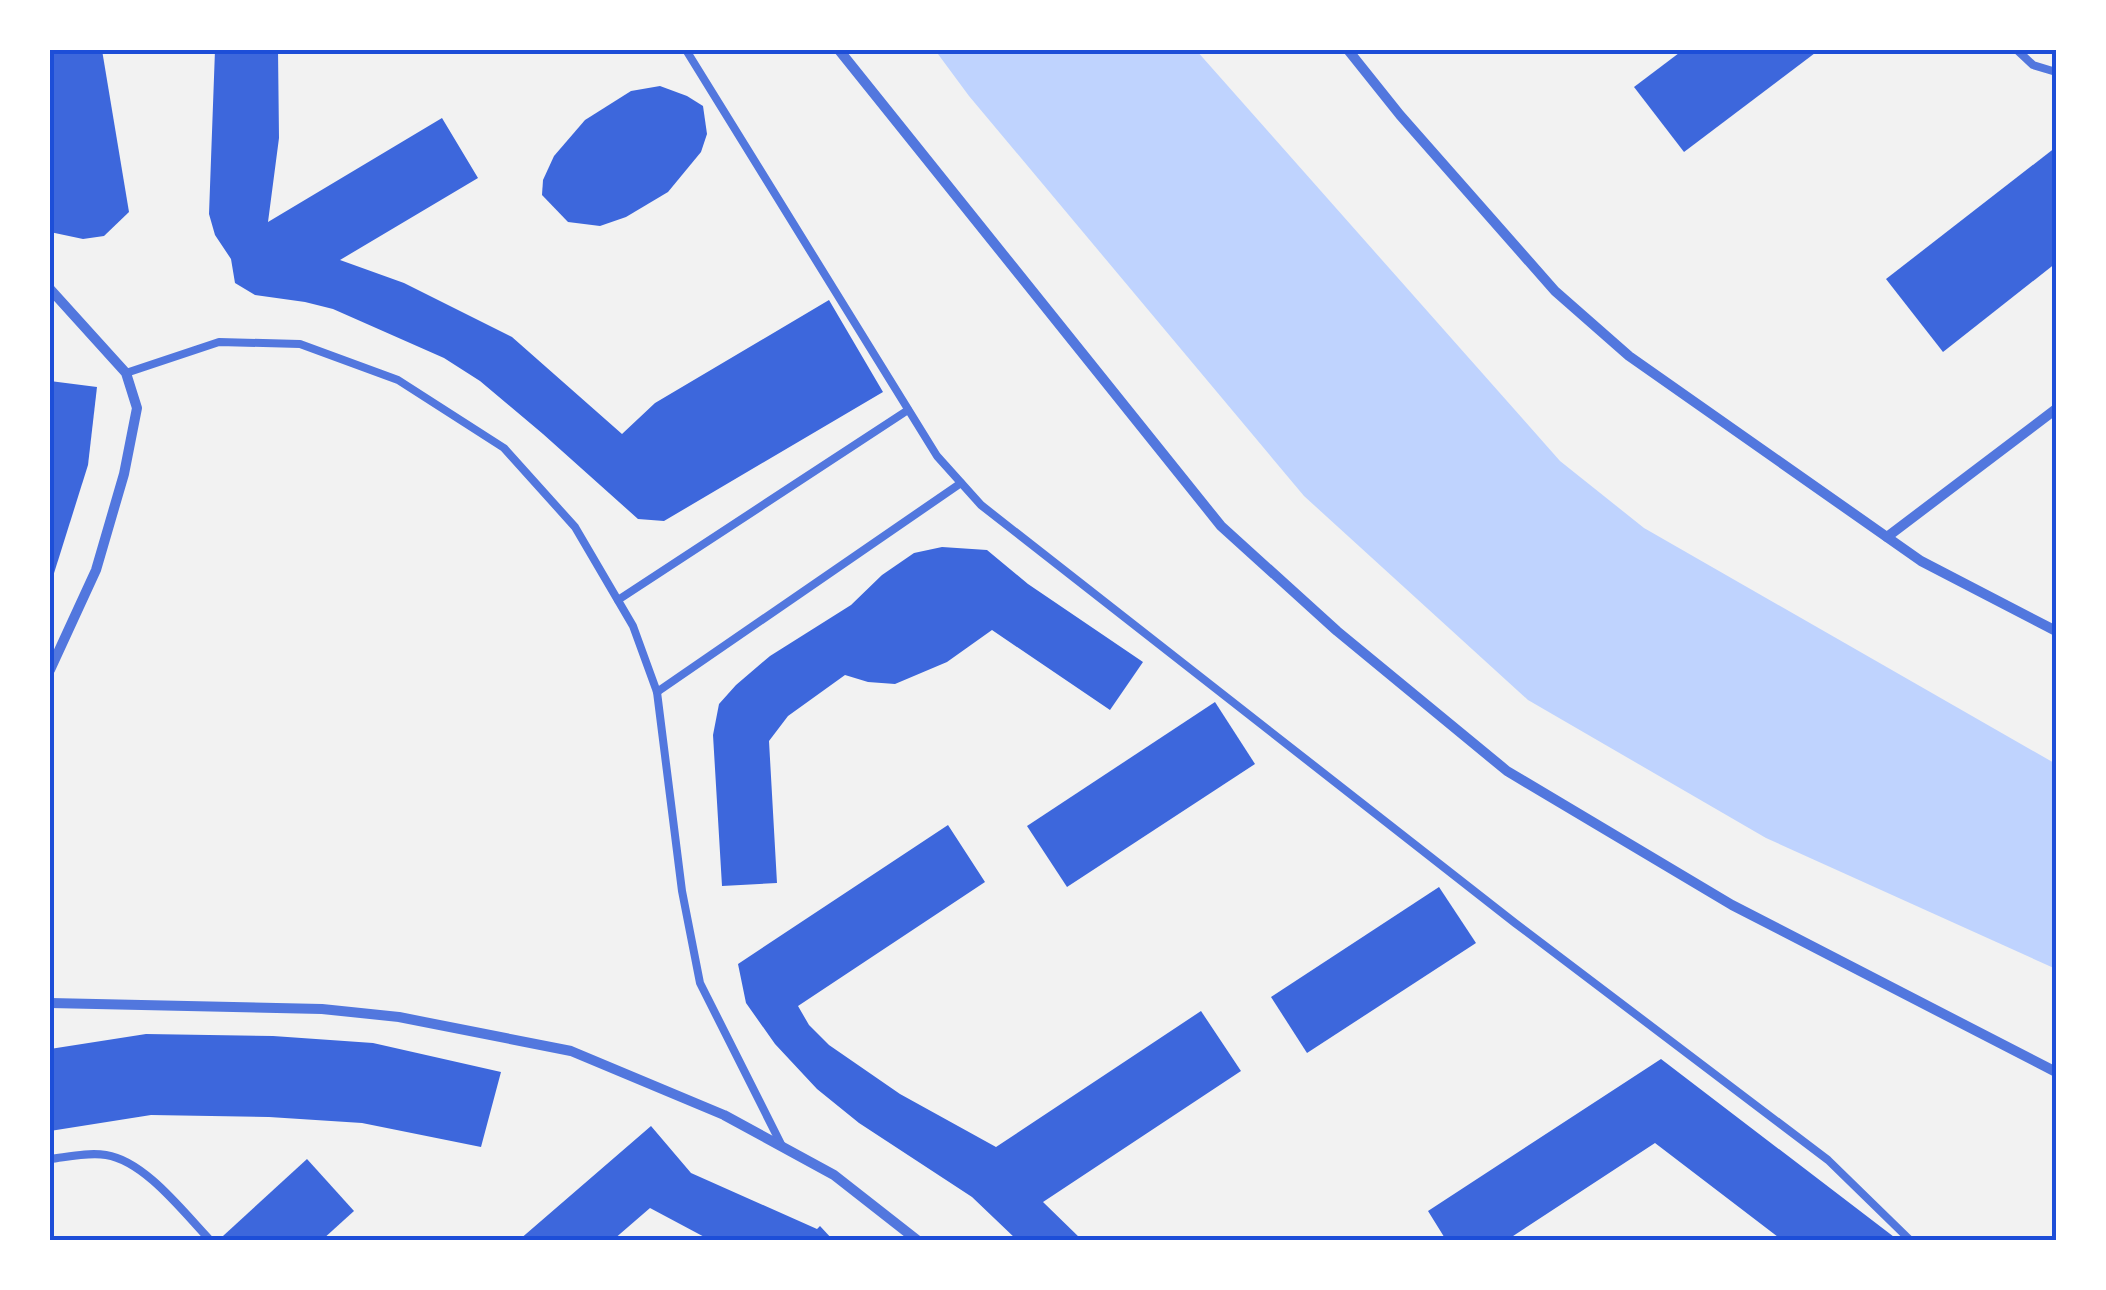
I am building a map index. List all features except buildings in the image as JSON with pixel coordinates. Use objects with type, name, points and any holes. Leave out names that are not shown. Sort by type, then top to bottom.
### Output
[{"type":"street","points":[[839,50],[1222,526],[1337,631],[1507,771],[1732,905],[2056,1072]]},
{"type":"street","points":[[1348,50],[1555,291],[1629,356],[1921,560],[2056,631]]},
{"type":"street","points":[[50,289],[126,373],[136,408],[124,474],[96,570],[50,670]]},
{"type":"street","points":[[1888,537],[2056,409]]},
{"type":"street","points":[[50,1002],[322,1008],[418,1020],[571,1051],[724,1116],[834,1174],[917,1240]]},
{"type":"lane","points":[[686,50],[937,456],[981,505],[1515,923],[1828,1160],[1910,1240]]},
{"type":"lane","points":[[2017,50],[2033,65],[2056,72]]},
{"type":"lane","points":[[126,373],[219,342],[300,344],[398,380],[504,448],[576,527],[633,626],[657,692],[682,891],[700,984],[783,1147]]},
{"type":"lane","points":[[618,600],[908,410]]},
{"type":"lane","points":[[657,692],[961,484]]},
{"type":"lane","points":[[50,1159],[106,1155],[125,1162],[160,1187],[210,1240]]},
{"type":"water","points":[[935,50],[1196,50],[1560,461],[1644,528],[2056,764],[2056,969],[1766,838],[1528,700],[1304,496],[969,96]]}]
